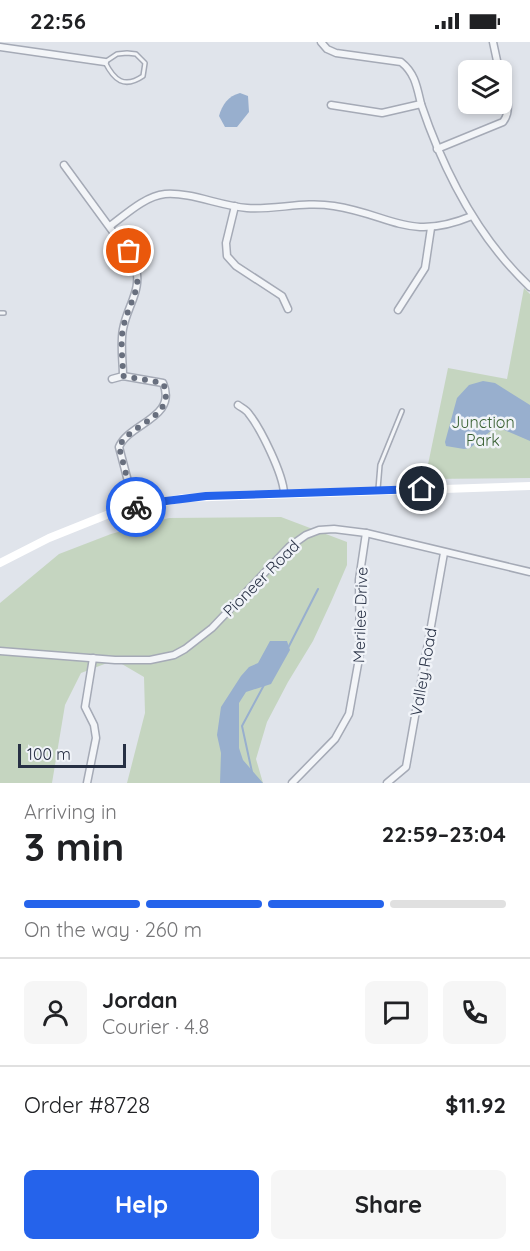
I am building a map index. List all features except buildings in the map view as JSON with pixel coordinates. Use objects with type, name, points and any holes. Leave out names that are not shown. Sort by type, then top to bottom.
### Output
[{"type":"main road","points":[[0,563],[49,538],[109,514],[183,498],[530,486]]},
{"type":"street","points":[[321,42],[327,49],[336,53],[401,62],[409,68],[414,76],[437,149],[472,216],[492,246],[530,287]]},
{"type":"street","points":[[494,42],[497,60]]},
{"type":"street","points":[[0,47],[105,62]]},
{"type":"street","points":[[331,105],[382,112],[421,104]]},
{"type":"street","points":[[437,149],[503,122],[507,114]]},
{"type":"street","points":[[64,165],[129,251],[138,273],[135,297],[123,329],[123,376]]},
{"type":"street","points":[[110,226],[142,203],[164,194],[235,207],[261,208],[314,204],[335,206],[409,227],[430,228],[472,216]]},
{"type":"street","points":[[235,207],[226,243],[227,256],[236,266],[282,296],[288,309]]},
{"type":"street","points":[[398,310],[425,268],[430,228]]},
{"type":"street","points":[[112,379],[123,376],[163,383],[167,392],[165,402],[156,415],[122,439],[119,447],[135,508]]},
{"type":"street","points":[[238,405],[249,413],[278,466],[284,493]]},
{"type":"street","name":"Pioneer Road","points":[[0,651],[150,660],[174,655],[199,640],[289,546],[319,530],[334,529],[366,534],[530,572]]},
{"type":"street","name":"Merilee Drive","points":[[292,783],[335,740],[348,714],[360,652],[359,580],[366,534]]},
{"type":"street","name":"Valley Road","points":[[387,783],[406,767],[444,552]]},
{"type":"street","points":[[87,783],[96,738],[94,725],[86,707],[93,658]]},
{"type":"lane","points":[[117,54],[136,54],[145,63],[145,69],[143,76],[136,81],[124,82],[112,75],[105,62],[117,54]]},
{"type":"lane","points":[[378,490],[380,465],[402,411]]},
{"type":"green space","name":"Junction Park","points":[[524,288],[530,294],[530,478],[425,479],[448,368],[507,379]]},
{"type":"green space","points":[[281,517],[347,542],[347,565],[313,641],[267,722],[256,759],[263,783],[127,783],[145,713],[144,677],[115,660],[81,673],[65,705],[52,783],[0,783],[0,603],[59,554],[111,534],[169,518]]},
{"type":"water","points":[[240,93],[248,96],[249,112],[237,127],[225,127],[219,116],[222,108],[229,99]]},
{"type":"water","points":[[483,381],[495,383],[530,405],[530,441],[502,429],[492,430],[470,448],[446,446],[445,442],[457,398],[469,385]]},
{"type":"water","points":[[270,641],[287,641],[290,650],[271,684],[246,692],[239,703],[239,748],[243,760],[263,783],[220,783],[221,753],[217,735],[221,707],[241,676],[249,667],[258,663]]},
{"type":"waterway","points":[[288,648],[318,589]]},
{"type":"waterway","points":[[252,772],[242,726],[264,685]]},
{"type":"way so far","points":[[129,251],[138,273],[138,285],[123,329],[123,376],[163,383],[167,392],[165,402],[156,415],[122,439],[119,447],[136,507]]},
{"type":"route","points":[[136,507],[206,496],[422,489]]}]
